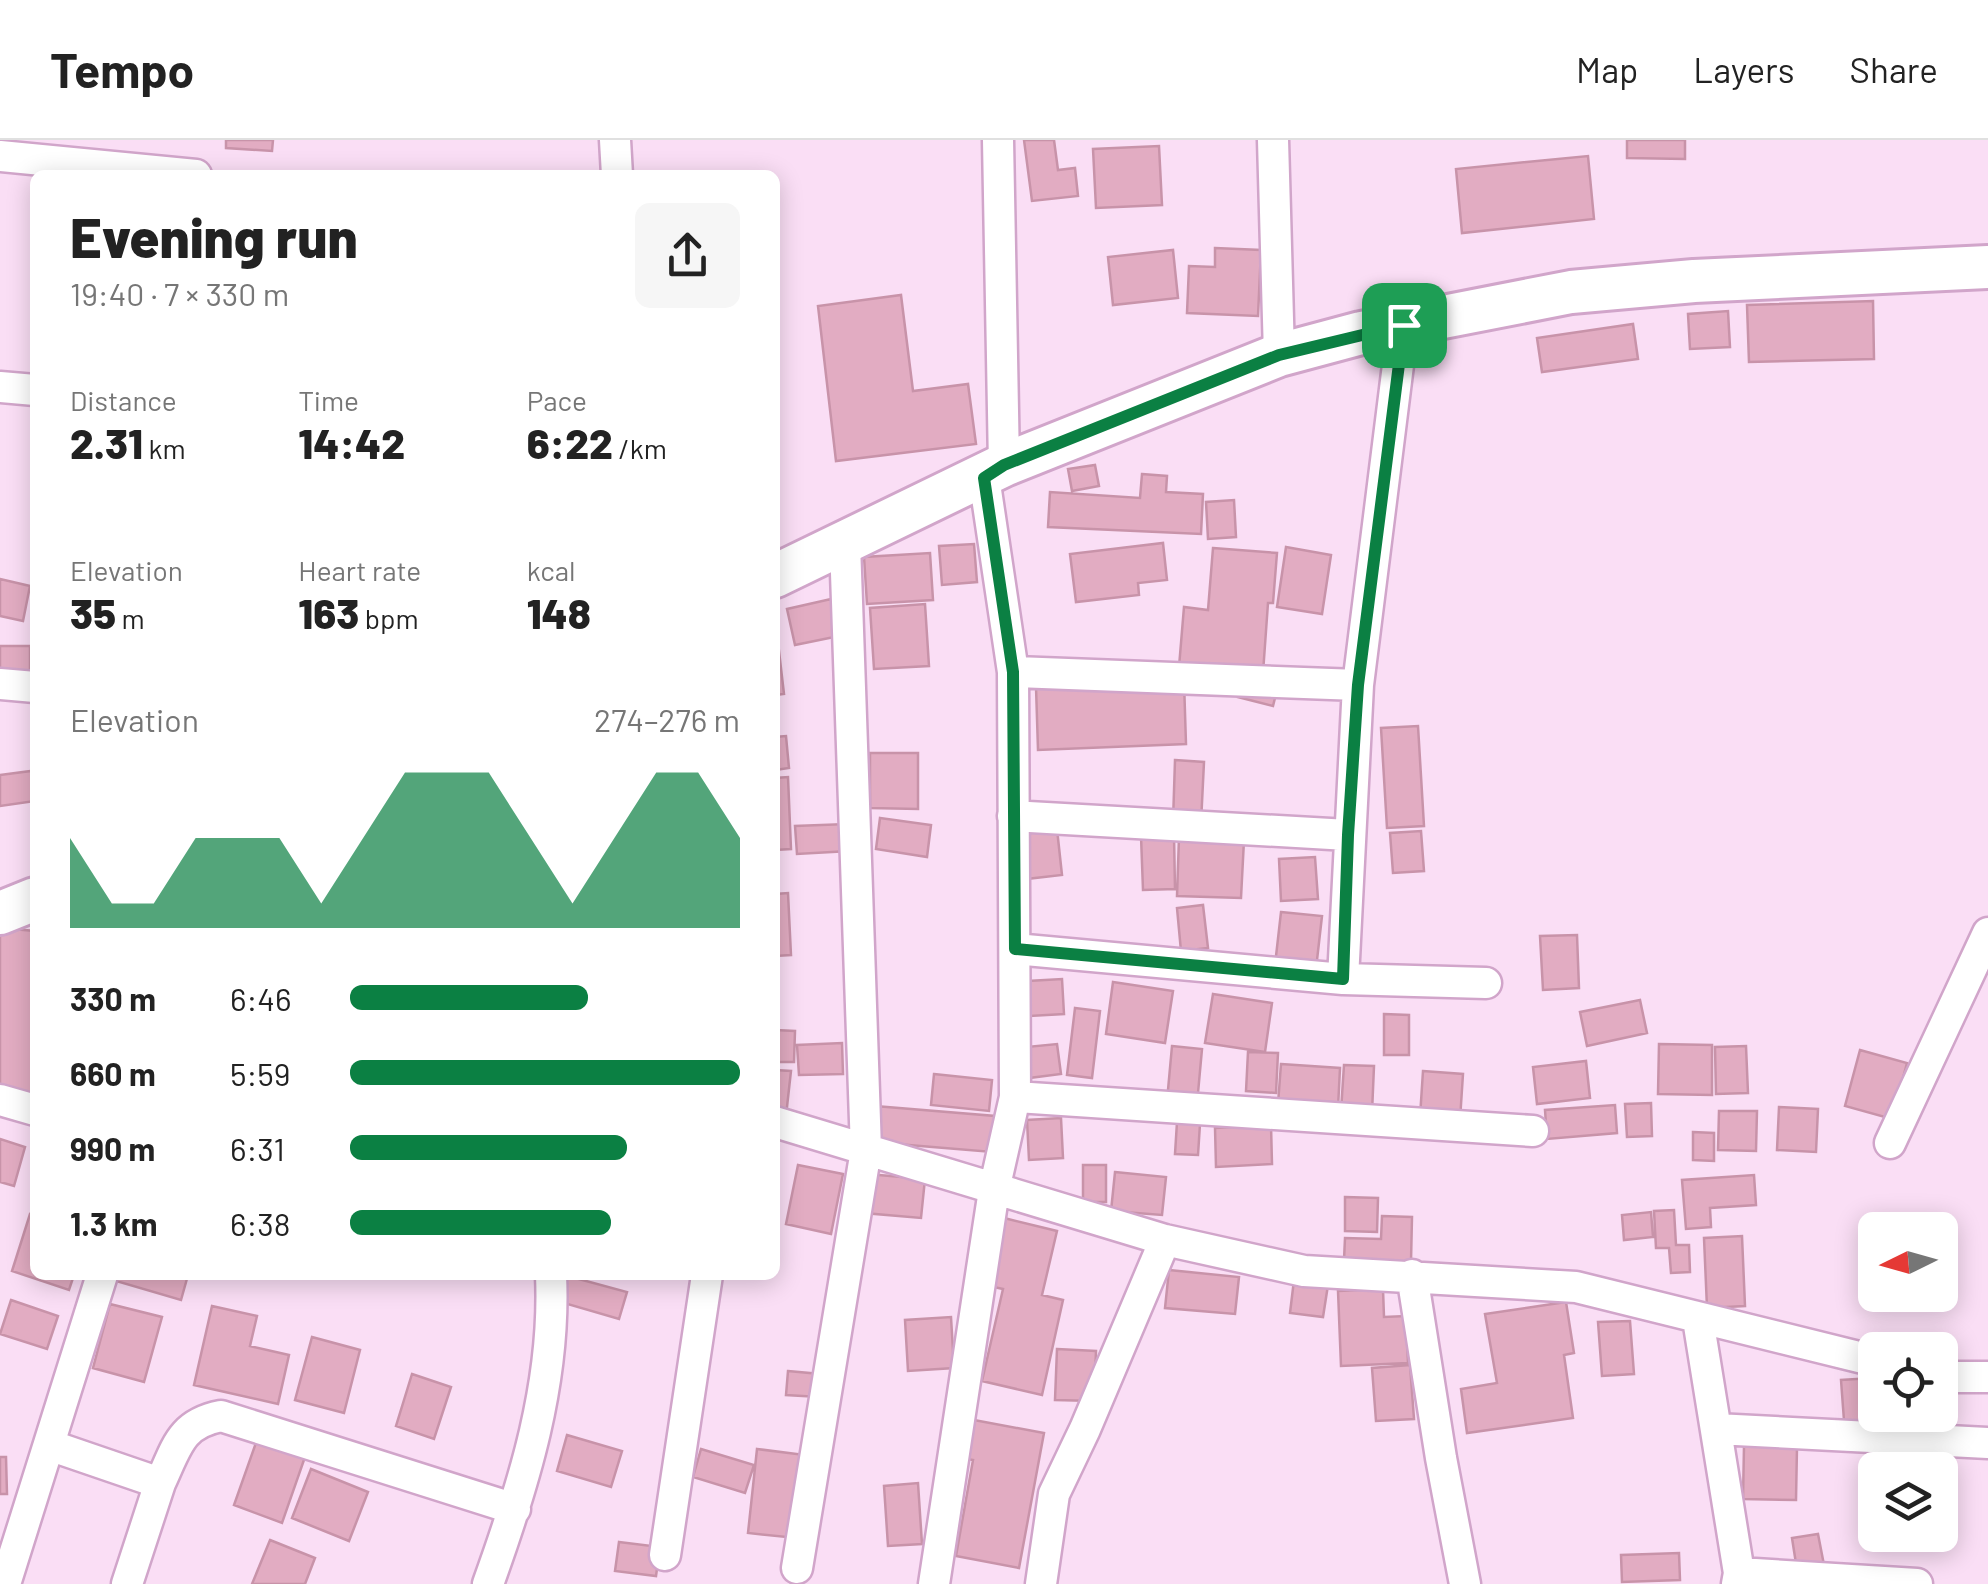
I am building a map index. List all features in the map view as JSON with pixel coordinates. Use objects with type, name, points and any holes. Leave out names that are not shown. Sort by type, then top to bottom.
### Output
[{"type":"street","points":[[614,140],[616,170]]},
{"type":"street","points":[[934,1584],[994,1190],[1015,1097],[1013,672],[994,471],[998,140]]},
{"type":"street","points":[[1273,140],[1279,355]]},
{"type":"street","points":[[0,156],[68,169]]},
{"type":"street","points":[[780,574],[994,471],[1279,355],[1571,292],[1694,281],[1988,267]]},
{"type":"street","points":[[1343,979],[1358,685],[1404,325]]},
{"type":"street","points":[[0,387],[30,390]]},
{"type":"street","points":[[797,1568],[866,1150],[845,544]]},
{"type":"street","points":[[1013,672],[1358,685]]},
{"type":"street","points":[[0,684],[30,687]]},
{"type":"street","points":[[1013,816],[1348,835]]},
{"type":"street","points":[[0,913],[30,901]]},
{"type":"street","points":[[1890,1143],[1988,934]]},
{"type":"street","points":[[1015,949],[1343,979],[1486,983]]},
{"type":"street","points":[[1015,1097],[1532,1131]]},
{"type":"street","points":[[0,1100],[30,1109]]},
{"type":"street","points":[[780,1124],[1165,1240],[1304,1271],[1576,1287],[1858,1358]]},
{"type":"street","points":[[1040,1584],[1054,1494],[1086,1429],[1165,1240]]},
{"type":"street","points":[[1412,1275],[1465,1584]]},
{"type":"street","points":[[5,1584],[100,1280]]},
{"type":"street","points":[[488,1584],[515,1509],[542,1412],[551,1280]]},
{"type":"street","points":[[665,1554],[706,1280]]},
{"type":"street","points":[[1698,1318],[1738,1579],[1917,1584]]},
{"type":"street","points":[[1958,1377],[1988,1377]]},
{"type":"street","points":[[128,1584],[160,1483],[182,1436],[194,1424],[222,1416],[515,1509]]},
{"type":"street","points":[[1716,1429],[1988,1443]]},
{"type":"street","points":[[49,1445],[160,1483]]},
{"type":"building","points":[[226,140],[273,140],[272,151],[226,148]]},
{"type":"building","points":[[1024,140],[1054,140],[1058,170],[1075,168],[1078,196],[1032,201]]},
{"type":"building","points":[[1627,140],[1685,140],[1685,159],[1627,158]]},
{"type":"building","points":[[1159,146],[1162,205],[1096,208],[1093,149]]},
{"type":"building","points":[[1588,156],[1594,219],[1462,233],[1456,169]]},
{"type":"building","points":[[1215,248],[1261,250],[1258,316],[1187,313],[1189,266],[1215,267]]},
{"type":"building","points":[[1173,250],[1178,298],[1113,305],[1108,257]]},
{"type":"building","points":[[901,295],[913,391],[968,384],[976,444],[836,461],[818,306]]},
{"type":"building","points":[[1873,301],[1874,359],[1749,362],[1747,305]]},
{"type":"building","points":[[1728,311],[1730,347],[1690,349],[1688,314]]},
{"type":"building","points":[[1633,324],[1638,359],[1542,372],[1537,338]]},
{"type":"building","points":[[1095,465],[1099,486],[1072,491],[1068,469]]},
{"type":"building","points":[[1142,474],[1167,476],[1166,492],[1203,494],[1201,534],[1048,527],[1050,492],[1140,498]]},
{"type":"building","points":[[1234,500],[1236,537],[1208,539],[1206,502]]},
{"type":"building","points":[[1163,543],[1167,580],[1138,583],[1139,595],[1076,602],[1070,554]]},
{"type":"building","points":[[974,544],[977,582],[942,585],[939,546]]},
{"type":"building","points":[[1286,547],[1331,555],[1322,614],[1277,607]]},
{"type":"building","points":[[1213,548],[1277,553],[1273,603],[1268,603],[1263,673],[1179,667],[1184,607],[1208,610]]},
{"type":"building","points":[[930,553],[933,600],[867,604],[864,557]]},
{"type":"building","points":[[0,579],[30,586],[23,621],[0,616]]},
{"type":"building","points":[[831,599],[839,636],[795,645],[787,609]]},
{"type":"building","points":[[925,604],[929,666],[874,669],[870,608]]},
{"type":"building","points":[[0,646],[30,646],[30,671],[0,671]]},
{"type":"building","points":[[780,660],[784,694],[780,694]]},
{"type":"building","points":[[1184,681],[1186,744],[1038,750],[1036,687]]},
{"type":"building","points":[[1243,681],[1277,690],[1273,706],[1238,697]]},
{"type":"building","points":[[1418,726],[1424,826],[1387,828],[1381,728]]},
{"type":"building","points":[[786,736],[789,768],[780,769],[780,737]]},
{"type":"building","points":[[870,753],[918,753],[918,809],[870,808]]},
{"type":"building","points":[[1175,760],[1204,762],[1201,823],[1173,822]]},
{"type":"building","points":[[30,771],[30,802],[0,806],[0,775]]},
{"type":"building","points":[[788,777],[791,849],[780,850],[780,778]]},
{"type":"building","points":[[880,818],[931,825],[927,857],[876,849]]},
{"type":"building","points":[[847,824],[849,851],[797,854],[795,826]]},
{"type":"building","points":[[1057,829],[1062,875],[1026,879],[1022,832]]},
{"type":"building","points":[[1421,831],[1424,871],[1393,873],[1390,833]]},
{"type":"building","points":[[1174,835],[1175,889],[1143,890],[1141,836]]},
{"type":"building","points":[[1179,837],[1244,840],[1241,898],[1177,896]]},
{"type":"building","points":[[1315,857],[1318,899],[1281,901],[1279,859]]},
{"type":"building","points":[[788,893],[791,955],[780,956],[780,894]]},
{"type":"building","points":[[1203,905],[1208,948],[1181,951],[1177,908]]},
{"type":"building","points":[[1281,912],[1322,916],[1316,969],[1275,965]]},
{"type":"building","points":[[0,928],[30,931],[30,1096],[0,1093]]},
{"type":"building","points":[[1577,935],[1579,988],[1543,990],[1540,936]]},
{"type":"building","points":[[1062,979],[1064,1014],[1030,1016],[1028,981]]},
{"type":"building","points":[[1113,982],[1173,991],[1165,1043],[1106,1034]]},
{"type":"building","points":[[1213,994],[1272,1003],[1265,1052],[1205,1043]]},
{"type":"building","points":[[1640,1000],[1647,1033],[1587,1046],[1580,1012]]},
{"type":"building","points":[[1075,1008],[1100,1011],[1092,1078],[1067,1075]]},
{"type":"building","points":[[1384,1014],[1409,1015],[1409,1055],[1384,1055]]},
{"type":"building","points":[[780,1030],[795,1031],[794,1062],[780,1062]]},
{"type":"building","points":[[842,1043],[843,1074],[799,1075],[797,1045]]},
{"type":"building","points":[[1057,1044],[1061,1074],[1029,1078],[1026,1047]]},
{"type":"building","points":[[1659,1044],[1712,1045],[1712,1095],[1658,1094]]},
{"type":"building","points":[[1172,1046],[1202,1049],[1197,1104],[1167,1101]]},
{"type":"building","points":[[1746,1046],[1748,1093],[1716,1094],[1715,1047]]},
{"type":"building","points":[[1860,1050],[1907,1063],[1892,1119],[1845,1106]]},
{"type":"building","points":[[1248,1052],[1278,1053],[1276,1093],[1246,1091]]},
{"type":"building","points":[[1586,1061],[1590,1098],[1537,1104],[1533,1067]]},
{"type":"building","points":[[1281,1064],[1340,1068],[1338,1108],[1278,1104]]},
{"type":"building","points":[[1344,1065],[1374,1066],[1372,1113],[1341,1111]]},
{"type":"building","points":[[780,1070],[791,1071],[786,1116],[780,1115]]},
{"type":"building","points":[[1423,1071],[1463,1074],[1460,1120],[1420,1117]]},
{"type":"building","points":[[934,1074],[992,1080],[989,1111],[931,1105]]},
{"type":"building","points":[[1651,1103],[1652,1136],[1627,1137],[1625,1104]]},
{"type":"building","points":[[1615,1105],[1617,1133],[1547,1139],[1545,1110]]},
{"type":"building","points":[[875,1106],[995,1116],[992,1152],[873,1142]]},
{"type":"building","points":[[1779,1107],[1818,1109],[1816,1152],[1777,1150]]},
{"type":"building","points":[[1719,1111],[1757,1111],[1756,1151],[1718,1150]]},
{"type":"building","points":[[1061,1118],[1063,1158],[1029,1160],[1027,1120]]},
{"type":"building","points":[[1177,1122],[1200,1124],[1198,1155],[1175,1154]]},
{"type":"building","points":[[1271,1125],[1272,1164],[1216,1167],[1215,1128]]},
{"type":"building","points":[[1693,1132],[1714,1133],[1714,1161],[1693,1160]]},
{"type":"building","points":[[0,1139],[25,1147],[14,1186],[0,1182]]},
{"type":"building","points":[[798,1165],[843,1174],[831,1234],[786,1224]]},
{"type":"building","points":[[1083,1165],[1106,1165],[1106,1202],[1083,1202]]},
{"type":"building","points":[[1115,1172],[1166,1177],[1162,1215],[1111,1211]]},
{"type":"building","points":[[867,1174],[925,1179],[921,1218],[864,1213]]},
{"type":"building","points":[[1754,1175],[1756,1205],[1710,1208],[1711,1227],[1686,1229],[1682,1180]]},
{"type":"building","points":[[1345,1197],[1378,1198],[1377,1232],[1345,1231]]},
{"type":"building","points":[[1674,1210],[1676,1245],[1689,1245],[1690,1272],[1671,1273],[1669,1248],[1656,1248],[1654,1211]]},
{"type":"building","points":[[1651,1212],[1653,1237],[1624,1240],[1622,1215]]},
{"type":"building","points":[[30,1214],[30,1277],[12,1271]]},
{"type":"building","points":[[1382,1216],[1412,1217],[1411,1262],[1344,1260],[1345,1238],[1381,1239]]},
{"type":"building","points":[[1004,1218],[1057,1231],[1042,1295],[1063,1300],[1042,1395],[982,1381],[1003,1289],[989,1286]]},
{"type":"building","points":[[1742,1236],[1745,1306],[1707,1308],[1704,1238]]},
{"type":"building","points":[[1169,1270],[1239,1277],[1235,1314],[1165,1308]]},
{"type":"building","points":[[39,1280],[72,1280],[69,1290]]},
{"type":"building","points":[[116,1280],[187,1280],[181,1300]]},
{"type":"building","points":[[563,1280],[583,1280],[627,1292],[619,1319],[557,1301]]},
{"type":"building","points":[[1294,1280],[1328,1285],[1323,1317],[1290,1313]]},
{"type":"building","points":[[1383,1289],[1384,1317],[1406,1316],[1408,1363],[1341,1366],[1338,1291]]},
{"type":"building","points":[[11,1300],[58,1316],[47,1349],[0,1334]]},
{"type":"building","points":[[1566,1302],[1574,1353],[1564,1355],[1573,1418],[1467,1433],[1461,1389],[1497,1383],[1485,1314]]},
{"type":"building","points":[[110,1304],[162,1317],[144,1382],[93,1368]]},
{"type":"building","points":[[212,1306],[257,1316],[250,1346],[289,1355],[278,1404],[194,1385]]},
{"type":"building","points":[[951,1317],[954,1368],[908,1371],[905,1320]]},
{"type":"building","points":[[1630,1321],[1634,1374],[1602,1376],[1598,1322]]},
{"type":"building","points":[[312,1337],[360,1350],[344,1413],[295,1400]]},
{"type":"building","points":[[1057,1349],[1096,1351],[1094,1401],[1055,1400]]},
{"type":"building","points":[[1410,1365],[1414,1419],[1376,1421],[1372,1368]]},
{"type":"building","points":[[788,1371],[820,1374],[819,1397],[786,1395]]},
{"type":"building","points":[[412,1374],[451,1387],[434,1439],[396,1426]]},
{"type":"building","points":[[1858,1379],[1858,1432],[1876,1432],[1845,1434],[1841,1380]]},
{"type":"building","points":[[974,1420],[1044,1433],[1019,1568],[956,1556],[973,1460],[967,1459]]},
{"type":"building","points":[[567,1435],[622,1451],[611,1487],[557,1471]]},
{"type":"building","points":[[257,1440],[305,1457],[282,1523],[234,1505]]},
{"type":"building","points":[[1744,1446],[1797,1447],[1796,1500],[1743,1499]]},
{"type":"building","points":[[701,1449],[754,1465],[745,1493],[693,1477]]},
{"type":"building","points":[[757,1449],[805,1455],[796,1538],[748,1533]]},
{"type":"building","points":[[0,1457],[6,1457],[7,1494],[0,1494]]},
{"type":"building","points":[[311,1469],[368,1492],[349,1541],[292,1518]]},
{"type":"building","points":[[918,1483],[922,1544],[888,1546],[884,1486]]},
{"type":"building","points":[[1818,1534],[1824,1565],[1797,1570],[1792,1538]]},
{"type":"building","points":[[270,1540],[315,1558],[305,1584],[252,1584]]},
{"type":"building","points":[[619,1542],[660,1547],[656,1576],[615,1571]]},
{"type":"building","points":[[1679,1553],[1680,1580],[1622,1582],[1621,1555]]},
{"type":"route","points":[[1404,325],[1358,685],[1343,979],[1015,949],[1013,672],[984,478],[1004,465],[1279,355],[1404,325]]}]
